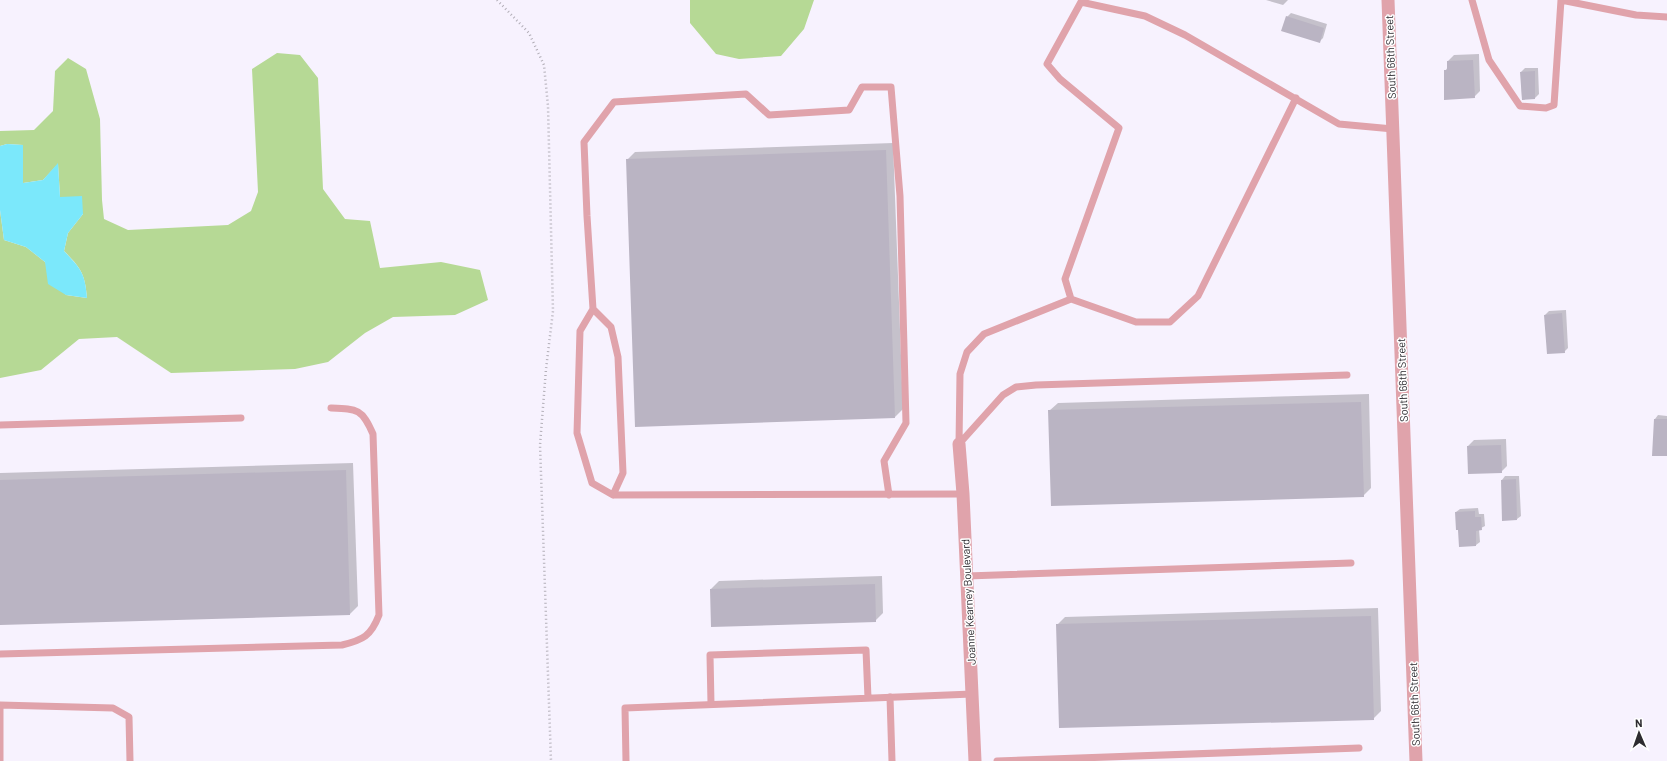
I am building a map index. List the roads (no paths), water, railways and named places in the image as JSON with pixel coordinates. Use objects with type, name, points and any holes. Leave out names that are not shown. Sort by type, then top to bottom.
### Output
[{"type":"street","name":"South 66th Street","points":[[1388,0],[1416,761]]},
{"type":"street","name":"Joanne Kearney Boulevard","points":[[959,444],[963,494],[975,761]]},
{"type":"lane","points":[[1472,0],[1489,60],[1520,106],[1546,108],[1554,105],[1561,0],[1636,15],[1667,17]]},
{"type":"lane","points":[[1071,299],[1065,278],[1118,128],[1060,79],[1047,64],[1081,2],[1144,16],[1185,35],[1339,124],[1393,129]]},
{"type":"lane","points":[[889,495],[884,461],[906,423],[900,196],[892,87],[862,87],[849,110],[769,115],[746,94],[614,102],[584,142],[593,309],[580,331],[577,433],[592,483],[613,495],[889,495],[963,494]]},
{"type":"lane","points":[[959,444],[960,374],[967,352],[984,334],[1071,299],[1136,322],[1170,322],[1198,296],[1296,98]]},
{"type":"lane","points":[[593,309],[612,327],[618,357],[622,473],[613,495]]},
{"type":"lane","points":[[959,444],[1003,395],[1016,387],[1036,385],[1346,375]]},
{"type":"lane","points":[[0,654],[342,645],[360,641],[370,634],[379,615],[373,434],[366,418],[353,408],[331,408]]},
{"type":"lane","points":[[0,425],[241,418]]},
{"type":"lane","points":[[967,576],[1351,563]]},
{"type":"lane","points":[[711,704],[710,655],[866,650],[868,698]]},
{"type":"lane","points":[[626,761],[625,708],[972,694]]},
{"type":"lane","points":[[890,697],[892,761]]},
{"type":"lane","points":[[0,761],[0,706],[113,708],[130,717],[130,761]]},
{"type":"lane","points":[[997,761],[1359,748]]},
{"type":"water","points":[[7,144],[23,145],[23,183],[43,180],[58,163],[60,197],[82,196],[83,214],[68,233],[64,251],[81,272],[85,283],[87,298],[66,295],[48,284],[45,262],[26,247],[4,240],[0,210],[0,146]]}]
